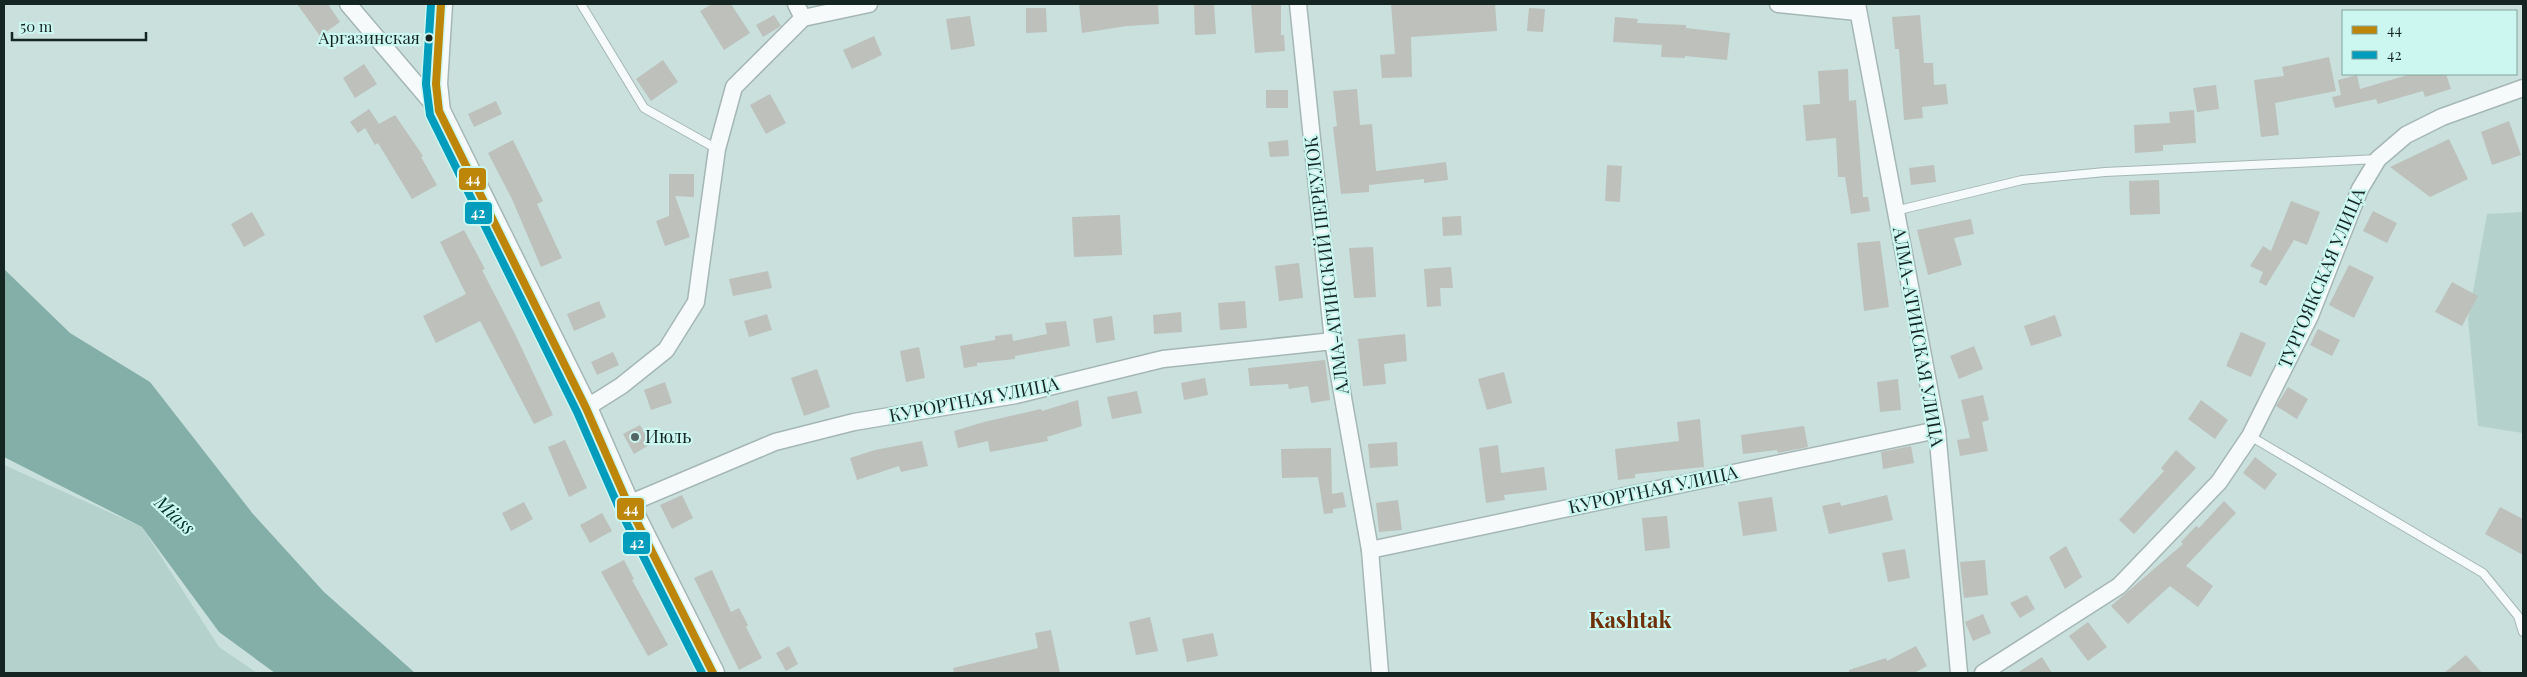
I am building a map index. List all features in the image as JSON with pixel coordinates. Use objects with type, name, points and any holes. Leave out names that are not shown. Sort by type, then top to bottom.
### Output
[{"type":"main road","points":[[441,4],[436,84],[438,111],[586,408],[628,504],[713,673]]},
{"type":"street","points":[[348,4],[438,111]]},
{"type":"street","points":[[586,408],[621,386],[666,350],[696,302],[717,149],[734,87],[799,11],[869,4]]},
{"type":"street","name":"АЛМА-АТИНСКИЙ ПЕРЕУЛОК","points":[[1298,4],[1332,341],[1370,550],[1380,673]]},
{"type":"street","points":[[1778,4],[1857,8]]},
{"type":"street","name":"АЛМА-АТИНСКАЯ УЛИЦА","points":[[1857,8],[1937,430],[1959,673]]},
{"type":"street","name":"ТУРГОЯКСКАЯ УЛИЦА","points":[[1983,673],[2119,586],[2219,482],[2250,436],[2310,316],[2360,189],[2378,159],[2406,135],[2442,117],[2523,88]]},
{"type":"street","name":"КУРОРТНАЯ УЛИЦА","points":[[628,504],[775,442],[854,422],[1016,395],[1163,359],[1332,341]]},
{"type":"street","name":"КУРОРТНАЯ УЛИЦА","points":[[1370,550],[1937,430]]},
{"type":"lane","points":[[581,4],[644,108],[717,149]]},
{"type":"lane","points":[[1895,211],[2022,180],[2105,172],[2378,159]]},
{"type":"lane","points":[[2250,436],[2483,573],[2518,616],[2523,632]]},
{"type":"shaded area","points":[[2523,212],[2523,433],[2478,426],[2468,319],[2487,214]]},
{"type":"shaded area","points":[[4,465],[142,527],[219,647],[257,673],[4,673]]},
{"type":"water","name":"Miass","points":[[4,269],[70,333],[150,382],[253,514],[324,592],[415,673],[275,673],[219,632],[142,527],[4,457]]},
{"type":"building","points":[[297,4],[328,4],[340,22],[320,36]]},
{"type":"building","points":[[712,4],[731,4],[750,33],[724,50],[700,11]]},
{"type":"building","points":[[1079,4],[1158,4],[1159,24],[1127,26],[1082,33]]},
{"type":"building","points":[[1194,4],[1214,4],[1216,34],[1195,35]]},
{"type":"building","points":[[1251,4],[1281,4],[1281,35],[1284,35],[1285,51],[1255,53]]},
{"type":"building","points":[[1391,4],[1495,4],[1497,31],[1411,37],[1412,77],[1382,78],[1380,55],[1395,54]]},
{"type":"building","points":[[1026,8],[1046,8],[1047,32],[1026,33]]},
{"type":"building","points":[[1529,8],[1545,9],[1543,32],[1527,31]]},
{"type":"building","points":[[774,15],[781,26],[763,37],[756,25]]},
{"type":"building","points":[[1920,15],[1924,63],[1933,63],[1934,85],[1946,84],[1948,104],[1922,107],[1923,118],[1904,120],[1899,49],[1895,49],[1892,17]]},
{"type":"building","points":[[970,16],[975,46],[951,50],[946,19]]},
{"type":"building","points":[[1615,17],[1638,19],[1637,23],[1686,25],[1686,28],[1730,33],[1727,60],[1685,56],[1685,58],[1661,57],[1662,45],[1613,42]]},
{"type":"building","points":[[874,36],[882,55],[852,69],[843,50]]},
{"type":"building","points":[[2329,57],[2336,91],[2275,103],[2279,135],[2261,137],[2254,80],[2284,76],[2282,67]]},
{"type":"building","points":[[663,60],[678,82],[651,101],[636,79]]},
{"type":"building","points":[[364,64],[377,84],[355,98],[343,78]]},
{"type":"building","points":[[1848,69],[1849,101],[1856,100],[1863,197],[1868,197],[1870,211],[1851,214],[1845,177],[1838,177],[1836,138],[1806,141],[1803,105],[1820,104],[1818,71]]},
{"type":"building","points":[[2357,75],[2360,89],[2408,75],[2446,75],[2451,89],[2425,97],[2423,91],[2378,104],[2376,99],[2335,108],[2332,97],[2341,95],[2338,80]]},
{"type":"building","points":[[2216,85],[2219,109],[2197,112],[2193,88]]},
{"type":"building","points":[[1357,89],[1360,125],[1372,124],[1376,171],[1446,162],[1448,180],[1424,183],[1424,179],[1369,185],[1369,192],[1341,194],[1333,127],[1337,126],[1333,91]]},
{"type":"building","points":[[1266,90],[1288,90],[1288,108],[1266,108]]},
{"type":"building","points":[[770,94],[786,123],[766,134],[750,105]]},
{"type":"building","points":[[496,101],[502,114],[474,127],[468,114]]},
{"type":"building","points":[[369,109],[379,124],[395,115],[423,156],[421,157],[437,185],[412,199],[378,143],[375,145],[365,128],[358,133],[350,122]]},
{"type":"building","points":[[2194,110],[2196,143],[2163,145],[2163,151],[2135,153],[2134,125],[2170,123],[2169,112]]},
{"type":"building","points":[[2509,121],[2521,155],[2492,165],[2481,132]]},
{"type":"building","points":[[2449,139],[2468,179],[2430,197],[2390,167]]},
{"type":"building","points":[[513,140],[543,201],[537,204],[562,258],[541,267],[512,199],[488,153]]},
{"type":"building","points":[[1288,140],[1289,156],[1270,157],[1268,142]]},
{"type":"building","points":[[1607,165],[1622,166],[1620,202],[1605,201]]},
{"type":"building","points":[[1934,165],[1936,182],[1911,185],[1909,168]]},
{"type":"building","points":[[669,174],[694,174],[694,197],[675,196],[690,237],[665,246],[656,221],[669,216]]},
{"type":"building","points":[[2159,180],[2160,214],[2130,215],[2129,181]]},
{"type":"building","points":[[2291,201],[2320,212],[2307,245],[2294,240],[2266,286],[2259,282],[2263,272],[2250,266],[2263,246],[2271,251]]},
{"type":"building","points":[[2373,211],[2397,223],[2387,243],[2363,231]]},
{"type":"building","points":[[252,212],[265,235],[244,247],[231,224]]},
{"type":"building","points":[[1120,215],[1122,255],[1074,257],[1072,217]]},
{"type":"building","points":[[1461,216],[1462,235],[1443,236],[1442,217]]},
{"type":"building","points":[[1971,219],[1974,234],[1954,238],[1962,265],[1928,275],[1917,230]]},
{"type":"building","points":[[464,230],[485,269],[482,270],[516,336],[553,415],[534,424],[480,321],[436,343],[423,316],[466,294],[440,242]]},
{"type":"building","points":[[1880,241],[1889,307],[1864,311],[1857,243]]},
{"type":"building","points":[[1373,247],[1376,297],[1354,298],[1349,248]]},
{"type":"building","points":[[1299,263],[1303,298],[1279,301],[1275,266]]},
{"type":"building","points":[[2349,265],[2374,277],[2354,318],[2329,305]]},
{"type":"building","points":[[1451,267],[1453,288],[1440,288],[1441,306],[1427,307],[1424,269]]},
{"type":"building","points":[[768,271],[772,288],[733,296],[729,279]]},
{"type":"building","points":[[2452,282],[2478,296],[2462,326],[2435,312]]},
{"type":"building","points":[[599,301],[606,317],[574,331],[567,314]]},
{"type":"building","points":[[1245,301],[1247,328],[1220,330],[1218,303]]},
{"type":"building","points":[[1181,312],[1182,332],[1154,334],[1153,315]]},
{"type":"building","points":[[767,314],[772,330],[749,337],[744,321]]},
{"type":"building","points":[[2055,315],[2062,336],[2031,346],[2024,326]]},
{"type":"building","points":[[1112,316],[1115,340],[1096,343],[1093,319]]},
{"type":"building","points":[[1066,321],[1070,346],[1015,356],[1015,359],[977,363],[977,366],[964,368],[960,346],[995,340],[995,336],[1012,334],[1013,341],[1047,334],[1045,323]]},
{"type":"building","points":[[2318,329],[2340,340],[2332,356],[2310,345]]},
{"type":"building","points":[[2241,332],[2266,343],[2251,377],[2226,366]]},
{"type":"building","points":[[1405,334],[1407,361],[1384,364],[1386,384],[1363,386],[1358,339]]},
{"type":"building","points":[[1974,346],[1983,369],[1959,379],[1950,356]]},
{"type":"building","points":[[919,347],[925,378],[906,382],[900,351]]},
{"type":"building","points":[[613,352],[619,365],[597,375],[591,362]]},
{"type":"building","points":[[1325,360],[1330,400],[1311,403],[1308,386],[1289,389],[1288,384],[1250,386],[1248,368]]},
{"type":"building","points":[[817,369],[830,407],[804,416],[791,378]]},
{"type":"building","points":[[1504,372],[1512,403],[1487,410],[1478,379]]},
{"type":"building","points":[[1205,378],[1208,395],[1184,400],[1181,383]]},
{"type":"building","points":[[1898,379],[1901,410],[1880,412],[1877,382]]},
{"type":"building","points":[[665,382],[672,403],[651,410],[644,390]]},
{"type":"building","points":[[2288,387],[2308,399],[2297,419],[2276,406]]},
{"type":"building","points":[[1137,391],[1142,413],[1112,419],[1107,397]]},
{"type":"building","points":[[1983,395],[1989,420],[1982,422],[1988,451],[1960,456],[1957,440],[1970,438],[1961,400]]},
{"type":"building","points":[[1078,400],[1082,426],[1047,437],[1048,441],[990,452],[988,441],[958,448],[954,431],[1041,409],[1042,411]]},
{"type":"building","points":[[2201,400],[2228,420],[2215,439],[2188,419]]},
{"type":"building","points":[[1700,419],[1704,467],[1635,474],[1635,478],[1618,480],[1615,449],[1679,441],[1677,422]]},
{"type":"building","points":[[640,425],[651,444],[634,454],[623,434]]},
{"type":"building","points":[[1804,426],[1808,447],[1778,453],[1777,450],[1743,454],[1741,435]]},
{"type":"building","points":[[565,440],[587,488],[569,497],[548,447]]},
{"type":"building","points":[[922,441],[928,466],[901,472],[899,466],[857,480],[850,458],[875,450]]},
{"type":"building","points":[[1397,442],[1398,466],[1370,468],[1368,444]]},
{"type":"building","points":[[1498,445],[1501,473],[1544,467],[1547,490],[1504,495],[1505,500],[1486,503],[1479,448]]},
{"type":"building","points":[[1911,446],[1914,463],[1883,469],[1881,452]]},
{"type":"building","points":[[1331,448],[1332,494],[1343,492],[1346,507],[1333,509],[1333,513],[1324,514],[1318,477],[1282,478],[1281,449]]},
{"type":"building","points":[[2176,450],[2196,468],[2134,534],[2119,520],[2164,471],[2161,468]]},
{"type":"building","points":[[2255,457],[2277,474],[2265,490],[2243,473]]},
{"type":"building","points":[[682,495],[693,518],[672,529],[660,505]]},
{"type":"building","points":[[1887,495],[1893,520],[1829,534],[1822,506],[1840,502],[1841,506]]},
{"type":"building","points":[[1772,497],[1777,531],[1743,536],[1738,502]]},
{"type":"building","points":[[1398,500],[1402,530],[1379,532],[1376,503]]},
{"type":"building","points":[[2224,501],[2236,513],[2186,566],[2213,586],[2198,607],[2170,586],[2128,624],[2111,606],[2183,544],[2181,542],[2196,526],[2199,528]]},
{"type":"building","points":[[524,502],[533,519],[511,531],[502,513]]},
{"type":"building","points":[[2500,507],[2523,519],[2523,555],[2485,534]]},
{"type":"building","points":[[602,513],[612,531],[590,543],[580,525]]},
{"type":"building","points":[[1667,516],[1670,548],[1645,551],[1642,518]]},
{"type":"building","points":[[2066,546],[2082,577],[2065,589],[2049,557]]},
{"type":"building","points":[[1905,549],[1910,578],[1888,582],[1882,553]]},
{"type":"building","points":[[624,560],[634,579],[632,580],[668,645],[648,656],[601,572]]},
{"type":"building","points":[[1985,560],[1988,595],[1964,598],[1960,562]]},
{"type":"building","points":[[712,570],[731,612],[739,608],[748,625],[746,627],[762,658],[739,670],[694,578]]},
{"type":"building","points":[[2027,595],[2035,609],[2020,618],[2010,603]]},
{"type":"building","points":[[1983,614],[1991,633],[1973,641],[1965,622]]},
{"type":"building","points":[[1150,617],[1158,651],[1136,655],[1129,622]]},
{"type":"building","points":[[2088,622],[2107,647],[2088,661],[2069,636]]},
{"type":"building","points":[[1051,630],[1060,673],[954,673],[953,668],[1038,648],[1035,633]]},
{"type":"building","points":[[1213,633],[1218,656],[1187,662],[1182,639]]},
{"type":"building","points":[[789,646],[798,664],[786,671],[776,653]]},
{"type":"building","points":[[1916,646],[1927,666],[1914,673],[1849,673],[1849,670],[1886,658],[1887,661]]},
{"type":"building","points":[[2466,655],[2482,673],[2444,673]]},
{"type":"building","points":[[2042,657],[2052,673],[2017,673]]},
{"type":"transit line","name":"42","points":[[431,4],[426,84],[430,115],[577,412],[619,508],[702,673]]},
{"type":"transit line","name":"44","points":[[441,4],[436,84],[439,111],[586,408],[628,504],[713,673]]},
{"type":"place","name":"Аргазинская","points":[[429,38]]},
{"type":"place","name":"Июль","points":[[635,437]]},
{"type":"district","name":"Kashtak","points":[[1630,620]]}]
